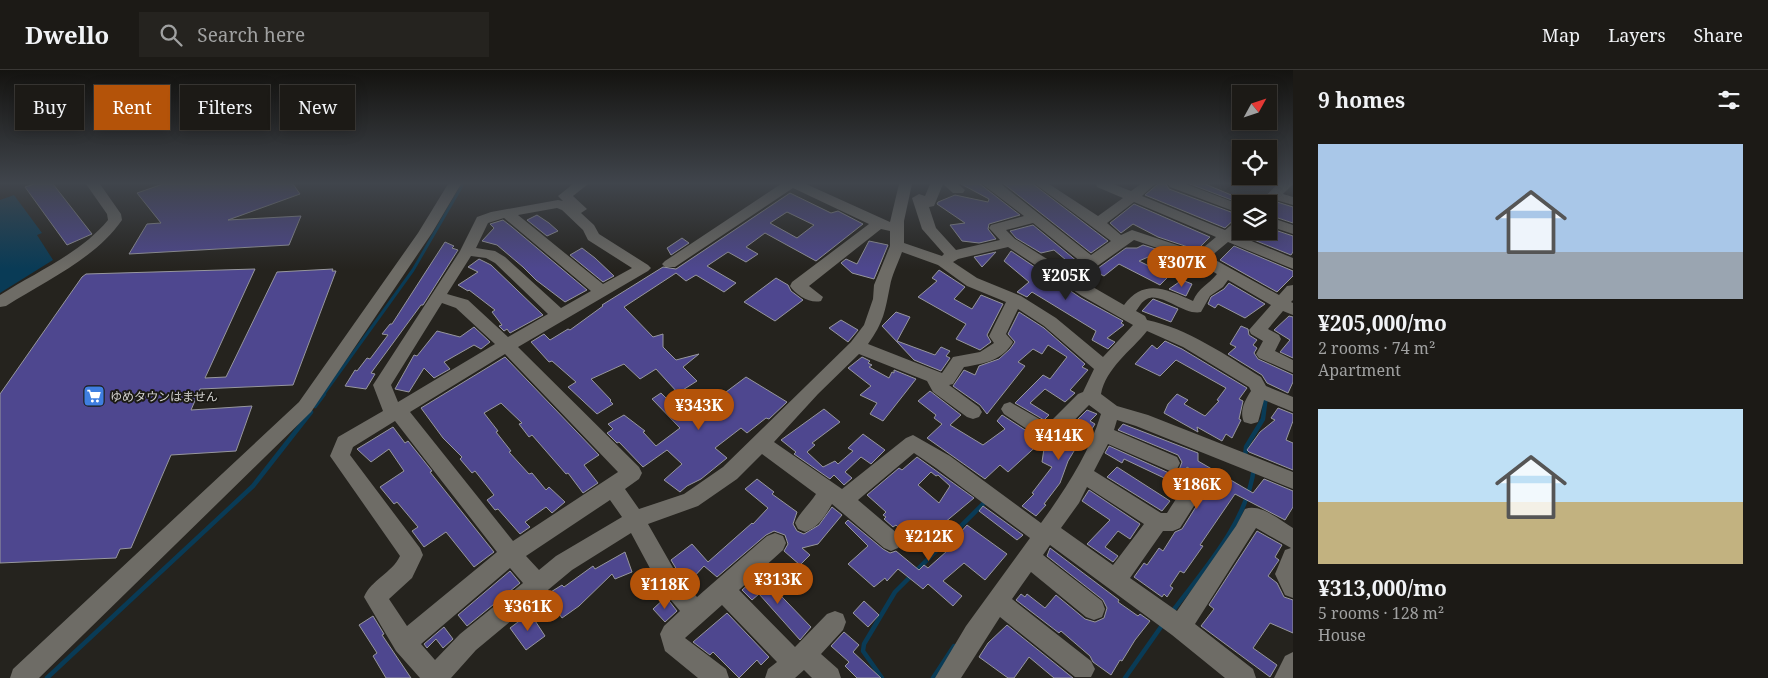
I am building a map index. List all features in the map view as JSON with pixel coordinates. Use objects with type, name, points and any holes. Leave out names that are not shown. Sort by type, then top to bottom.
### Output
[{"type":"street","points":[[0,302],[84,248],[111,228],[116,220],[113,212]]},
{"type":"street","points":[[22,678],[263,449],[305,406],[344,353],[437,212]]},
{"type":"street","points":[[511,212],[482,220],[467,251],[382,385],[390,406],[404,418],[445,467],[511,554],[537,583]]},
{"type":"street","points":[[571,212],[589,228],[593,237],[643,268],[345,442],[340,456],[412,555],[404,571],[375,597],[404,643],[436,678],[454,655],[468,642],[537,583],[564,563],[635,520],[672,508],[697,496],[730,473],[761,443],[857,346],[872,327],[881,299],[882,285],[897,238],[899,212]]},
{"type":"street","points":[[670,264],[747,212]]},
{"type":"street","points":[[854,212],[878,224],[897,238],[948,259],[1010,242]]},
{"type":"street","points":[[923,212],[929,229],[948,259],[972,282],[1015,300],[1050,322],[1104,368]]},
{"type":"street","points":[[1028,212],[1091,262]]},
{"type":"street","points":[[1082,212],[1120,241]]},
{"type":"street","points":[[1098,223],[1112,212]]},
{"type":"street","points":[[1169,212],[1293,264]]},
{"type":"street","points":[[507,213],[603,292]]},
{"type":"street","points":[[1034,218],[996,228],[1010,242],[1141,324],[1170,334],[1233,368],[1255,382],[1260,391],[1293,405]]},
{"type":"street","points":[[816,297],[798,286],[878,224]]},
{"type":"street","points":[[1277,224],[1293,230]]},
{"type":"street","points":[[1200,258],[1232,233]]},
{"type":"street","points":[[1068,279],[1132,234],[1200,258],[1287,306]]},
{"type":"street","points":[[467,251],[490,254],[500,260],[560,316]]},
{"type":"street","points":[[1126,313],[1145,293],[1171,298],[1195,308],[1198,306],[1204,293],[1218,283],[1226,272]]},
{"type":"street","points":[[1293,290],[1287,306],[1257,330],[1273,339],[1265,354],[1293,367]]},
{"type":"street","points":[[404,643],[511,554],[613,487],[632,472],[477,316],[462,304],[438,296]]},
{"type":"street","points":[[857,346],[942,380],[947,379],[959,361],[984,358],[1000,349],[1004,342],[997,336],[1015,300]]},
{"type":"street","points":[[1092,397],[1092,388],[1104,368],[1136,335],[1142,326],[1141,324]]},
{"type":"street","points":[[934,377],[939,386],[973,412]]},
{"type":"street","points":[[1251,417],[1254,403],[1260,391]]},
{"type":"street","points":[[1010,409],[1049,434],[1084,399],[1092,397]]},
{"type":"street","points":[[1092,397],[1111,411],[1140,420],[1293,481]]},
{"type":"street","points":[[947,678],[974,634],[1072,496],[1104,434],[1111,411]]},
{"type":"street","points":[[1104,434],[1170,464]]},
{"type":"street","points":[[761,443],[837,496],[891,541]]},
{"type":"street","points":[[805,524],[837,496],[913,443],[1115,580],[1180,627],[1244,678]]},
{"type":"street","points":[[1084,474],[1158,522],[1173,522],[1189,498]]},
{"type":"street","points":[[613,487],[635,520],[668,580],[696,612]]},
{"type":"street","points":[[1180,627],[1243,533],[1252,515],[1293,539]]},
{"type":"street","points":[[1115,580],[1158,522]]},
{"type":"street","points":[[717,678],[673,643],[672,634],[775,543]]},
{"type":"street","points":[[1028,557],[1094,609]]},
{"type":"street","points":[[1293,557],[1286,574],[1293,588]]},
{"type":"street","points":[[722,590],[792,665],[828,678]]},
{"type":"street","points":[[997,601],[1083,669]]},
{"type":"street","points":[[792,665],[835,622]]},
{"type":"street","points":[[1286,678],[1293,664]]},
{"type":"water","points":[[0,212],[27,212],[42,233],[37,235],[53,260],[0,293]]},
{"type":"building","points":[[43,212],[75,212],[92,234],[67,245]]},
{"type":"building","points":[[152,212],[249,212],[228,220],[301,216],[289,245],[129,254],[147,224],[161,223]]},
{"type":"building","points":[[761,212],[786,212],[770,223],[797,238],[814,225],[788,212],[841,212],[863,224],[816,261],[765,233],[746,247],[758,254],[746,262],[728,252],[707,266],[736,283],[724,292],[696,275],[686,281],[676,273],[624,307],[653,337],[663,334],[663,347],[676,360],[699,354],[683,367],[697,381],[678,393],[656,369],[640,379],[624,364],[591,379],[613,404],[597,414],[568,387],[576,382],[552,361],[549,362],[531,342],[544,334],[550,340],[568,329],[570,330],[602,305],[663,267],[676,269]]},
{"type":"building","points":[[949,212],[1017,212],[1020,215],[989,224],[988,229],[996,239],[979,243],[962,241],[950,225],[965,223]]},
{"type":"building","points":[[1040,212],[1070,212],[1108,241],[1091,253]]},
{"type":"building","points":[[1123,212],[1153,212],[1210,237],[1197,250],[1158,237],[1133,224],[1121,233],[1110,223]]},
{"type":"building","points":[[1187,212],[1232,212],[1232,222],[1225,228]]},
{"type":"building","points":[[1277,212],[1293,212],[1293,223],[1277,218]]},
{"type":"building","points":[[537,215],[558,231],[547,236],[527,220]]},
{"type":"building","points":[[503,220],[587,290],[565,302],[536,280],[497,245],[482,241],[494,228],[490,224]]},
{"type":"building","points":[[1033,225],[1078,262],[1072,265],[1054,250],[1041,253],[1016,238],[1010,231]]},
{"type":"building","points":[[1277,231],[1293,236],[1293,252],[1291,255],[1254,240],[1277,240]]},
{"type":"building","points":[[682,238],[689,243],[671,255],[667,248]]},
{"type":"building","points":[[869,241],[888,245],[874,279],[852,273],[841,263],[846,259],[857,264]]},
{"type":"building","points":[[445,242],[458,250],[423,305],[421,305],[371,373],[375,374],[366,389],[345,386],[355,370],[357,371],[367,358],[370,359],[388,335],[382,334],[392,324]]},
{"type":"building","points":[[1143,245],[1162,251],[1139,261],[1169,276],[1160,285],[1119,264],[1104,276],[1094,271],[1126,248],[1137,248]]},
{"type":"building","points":[[1234,246],[1293,271],[1293,276],[1277,292],[1220,260]]},
{"type":"building","points":[[582,248],[614,276],[603,282],[570,255]]},
{"type":"building","points":[[1011,251],[1081,298],[1123,321],[1121,323],[1124,325],[1107,338],[1115,342],[1108,349],[1092,340],[1096,331],[1032,292],[1027,297],[1017,292],[1029,282],[1004,261]]},
{"type":"building","points":[[996,252],[982,267],[974,257]]},
{"type":"building","points":[[479,259],[491,265],[543,315],[510,333],[507,329],[504,331],[499,326],[502,325],[492,312],[495,310],[469,290],[458,285],[478,272],[468,267]]},
{"type":"building","points":[[255,269],[205,378],[226,377],[277,272],[333,269],[332,271],[336,271],[293,385],[200,389],[191,410],[252,406],[236,451],[171,455],[131,548],[120,549],[116,558],[0,563],[0,394],[82,277],[86,274]]},
{"type":"building","points":[[939,270],[965,287],[954,299],[972,309],[981,295],[1003,304],[987,335],[991,342],[980,350],[956,339],[966,324],[918,297],[937,281],[932,278]]},
{"type":"building","points":[[776,278],[788,285],[791,291],[803,300],[775,321],[744,302]]},
{"type":"building","points":[[1182,280],[1192,284],[1186,296],[1169,289]]},
{"type":"building","points":[[1229,283],[1265,304],[1245,318],[1218,304],[1215,308],[1208,304],[1211,297],[1224,289]]},
{"type":"building","points":[[1153,299],[1178,309],[1171,322],[1142,311]]},
{"type":"building","points":[[896,312],[910,317],[897,341],[935,355],[941,347],[950,351],[946,356],[950,358],[941,371],[914,360],[882,326]]},
{"type":"building","points":[[1019,312],[1044,328],[1085,364],[1082,367],[1088,370],[1070,390],[1075,393],[1065,402],[1045,389],[1030,403],[1049,415],[1044,420],[1015,403],[1043,375],[1050,379],[1067,357],[1048,345],[1042,354],[1033,349],[1018,362],[1025,366],[987,414],[980,405],[953,386],[964,370],[975,375],[979,366],[999,359],[1010,349],[1015,342],[1008,334]]},
{"type":"building","points":[[1289,316],[1293,317],[1293,358],[1280,352],[1290,340],[1274,330]]},
{"type":"building","points":[[841,320],[858,330],[848,342],[829,328]]},
{"type":"building","points":[[1241,326],[1248,329],[1249,335],[1257,340],[1253,345],[1257,348],[1254,353],[1258,359],[1293,375],[1293,382],[1288,393],[1267,383],[1262,375],[1228,354],[1236,347],[1230,344]]},
{"type":"building","points":[[474,327],[490,342],[481,349],[474,345],[444,362],[450,369],[434,378],[424,368],[409,392],[395,389],[414,355],[417,356],[437,331],[460,337]]},
{"type":"building","points":[[1165,341],[1182,349],[1247,388],[1239,399],[1243,401],[1239,419],[1241,420],[1232,438],[1226,434],[1222,441],[1197,427],[1198,432],[1164,413],[1168,404],[1177,394],[1188,400],[1184,404],[1205,416],[1219,401],[1217,400],[1226,388],[1176,360],[1160,376],[1135,364],[1152,345],[1157,349]]},
{"type":"building","points":[[505,357],[599,455],[584,465],[598,483],[583,493],[568,473],[566,474],[532,435],[529,437],[519,424],[522,423],[501,403],[484,413],[511,451],[509,452],[529,474],[532,473],[546,490],[549,487],[565,502],[552,513],[546,507],[525,522],[530,527],[520,534],[498,509],[495,510],[487,500],[494,495],[475,471],[472,473],[460,459],[462,457],[443,438],[421,408]]},
{"type":"building","points":[[862,357],[870,361],[868,363],[872,365],[869,367],[889,378],[892,372],[894,373],[894,370],[916,379],[883,421],[870,414],[877,403],[860,395],[871,386],[848,368]]},
{"type":"building","points":[[746,377],[787,402],[769,419],[766,418],[747,433],[741,428],[715,448],[727,458],[701,479],[680,492],[664,480],[682,464],[667,450],[643,467],[619,442],[617,443],[607,433],[613,429],[608,424],[624,415],[645,431],[643,432],[656,446],[680,428],[652,399],[661,393],[685,417],[691,413],[699,420],[720,405],[714,401]]},
{"type":"building","points":[[930,391],[961,415],[950,425],[983,445],[1005,429],[997,421],[1002,415],[1042,441],[1008,472],[1000,465],[985,479],[927,438],[942,424],[934,418],[936,415],[918,401]]},
{"type":"building","points":[[1278,408],[1293,414],[1293,421],[1286,440],[1293,443],[1293,470],[1247,450],[1260,432],[1275,420],[1271,418]]},
{"type":"building","points":[[824,409],[840,422],[812,443],[815,445],[807,452],[823,467],[835,461],[838,464],[853,451],[848,448],[863,434],[885,450],[871,464],[861,457],[845,472],[852,478],[844,485],[834,475],[830,479],[794,454],[796,452],[781,440]]},
{"type":"building","points":[[1087,410],[1097,414],[1090,421],[1095,424],[1083,443],[1074,451],[1060,483],[1044,504],[1046,505],[1036,516],[1022,506],[1034,494],[1032,493],[1052,467],[1042,462],[1045,442],[1050,444],[1057,440]]},
{"type":"building","points":[[1123,424],[1198,453],[1198,461],[1253,493],[1264,479],[1293,491],[1293,507],[1285,520],[1235,494],[1200,545],[1203,546],[1184,573],[1180,571],[1170,586],[1173,588],[1167,597],[1164,594],[1162,597],[1134,577],[1144,563],[1147,565],[1159,548],[1163,551],[1175,532],[1182,529],[1204,494],[1199,491],[1208,480],[1187,467],[1179,485],[1124,459],[1122,463],[1105,453],[1109,446],[1169,473],[1179,470],[1182,462],[1178,455],[1118,430]]},
{"type":"building","points":[[393,427],[405,443],[408,441],[432,471],[430,472],[494,552],[474,567],[446,532],[424,547],[412,531],[418,527],[397,502],[394,504],[380,487],[404,471],[389,449],[371,462],[357,449]]},
{"type":"building","points":[[917,457],[974,498],[938,528],[932,523],[916,537],[901,525],[893,527],[884,519],[886,517],[883,515],[886,512],[867,495],[899,468],[902,470]],"holes":[[[931,472],[936,476],[938,475],[950,486],[939,503],[918,485]]]},
{"type":"building","points":[[1117,467],[1170,501],[1162,511],[1107,477]]},
{"type":"building","points":[[757,479],[774,492],[772,494],[797,512],[793,524],[797,531],[804,534],[819,525],[832,507],[842,515],[818,544],[802,548],[810,555],[800,565],[784,551],[788,544],[785,535],[774,531],[766,535],[717,577],[704,566],[691,580],[679,568],[677,570],[671,560],[692,544],[708,562],[753,524],[768,508],[745,489]]},
{"type":"building","points":[[1089,490],[1140,524],[1130,539],[1118,531],[1105,547],[1118,556],[1113,562],[1087,544],[1110,520],[1082,501]]},
{"type":"building","points":[[983,506],[1023,535],[1017,540],[979,511]]},
{"type":"building","points":[[848,520],[883,549],[890,553],[896,551],[919,570],[924,565],[928,568],[947,551],[945,550],[967,525],[1007,554],[985,580],[964,563],[943,581],[962,596],[953,606],[928,584],[923,589],[898,569],[887,581],[885,578],[874,587],[848,564],[868,546],[845,523]]},
{"type":"building","points":[[1257,531],[1282,545],[1275,557],[1279,560],[1268,576],[1277,583],[1284,597],[1293,600],[1293,633],[1270,623],[1253,648],[1277,665],[1270,677],[1201,626],[1214,609],[1209,605]]},
{"type":"building","points":[[1050,548],[1119,600],[1118,602],[1138,616],[1140,614],[1150,621],[1111,675],[1093,662],[1090,656],[1061,631],[1059,633],[1016,600],[1021,594],[1025,597],[1027,594],[1045,608],[1056,595],[1085,619],[1095,622],[1104,618],[1107,608],[1103,600],[1047,556]]},
{"type":"building","points":[[625,552],[632,572],[615,579],[612,574],[579,606],[562,618],[546,595],[562,585],[564,587],[593,566],[595,569]]},
{"type":"building","points":[[510,571],[520,583],[467,626],[458,615]]},
{"type":"building","points":[[760,574],[811,627],[800,640],[759,594],[752,600],[742,590]]},
{"type":"building","points":[[666,597],[677,611],[665,622],[653,609]]},
{"type":"building","points":[[864,601],[879,615],[868,627],[853,613]]},
{"type":"building","points":[[530,613],[545,636],[526,650],[510,628]]},
{"type":"building","points":[[727,613],[769,657],[761,665],[757,660],[739,678],[713,652],[710,655],[693,642]]},
{"type":"building","points":[[373,616],[384,634],[382,635],[411,678],[386,678],[373,656],[377,653],[359,625]]},
{"type":"building","points":[[1007,625],[1073,678],[1054,678],[1029,657],[1014,678],[1008,678],[979,657],[988,643]]},
{"type":"building","points":[[444,627],[453,639],[443,648],[436,639],[427,648],[424,644]]},
{"type":"building","points":[[844,632],[859,645],[853,652],[881,678],[857,678],[845,666],[849,662],[831,646]]},
{"type":"waterway","points":[[323,395],[413,270],[447,212]]},
{"type":"waterway","points":[[315,406],[324,394]]},
{"type":"waterway","points":[[1245,457],[1246,447],[1263,419],[1266,396]]},
{"type":"waterway","points":[[47,678],[253,486],[311,412]]},
{"type":"waterway","points":[[1172,612],[1210,562],[1233,526],[1243,508],[1254,468]]},
{"type":"waterway","points":[[882,678],[863,651],[864,644],[895,592],[986,501]]},
{"type":"waterway","points":[[1125,678],[1163,624]]},
{"type":"waterway","points":[[933,678],[954,646]]},
{"type":"place","name":"ゆめタウンはません","points":[[94,396]]}]
